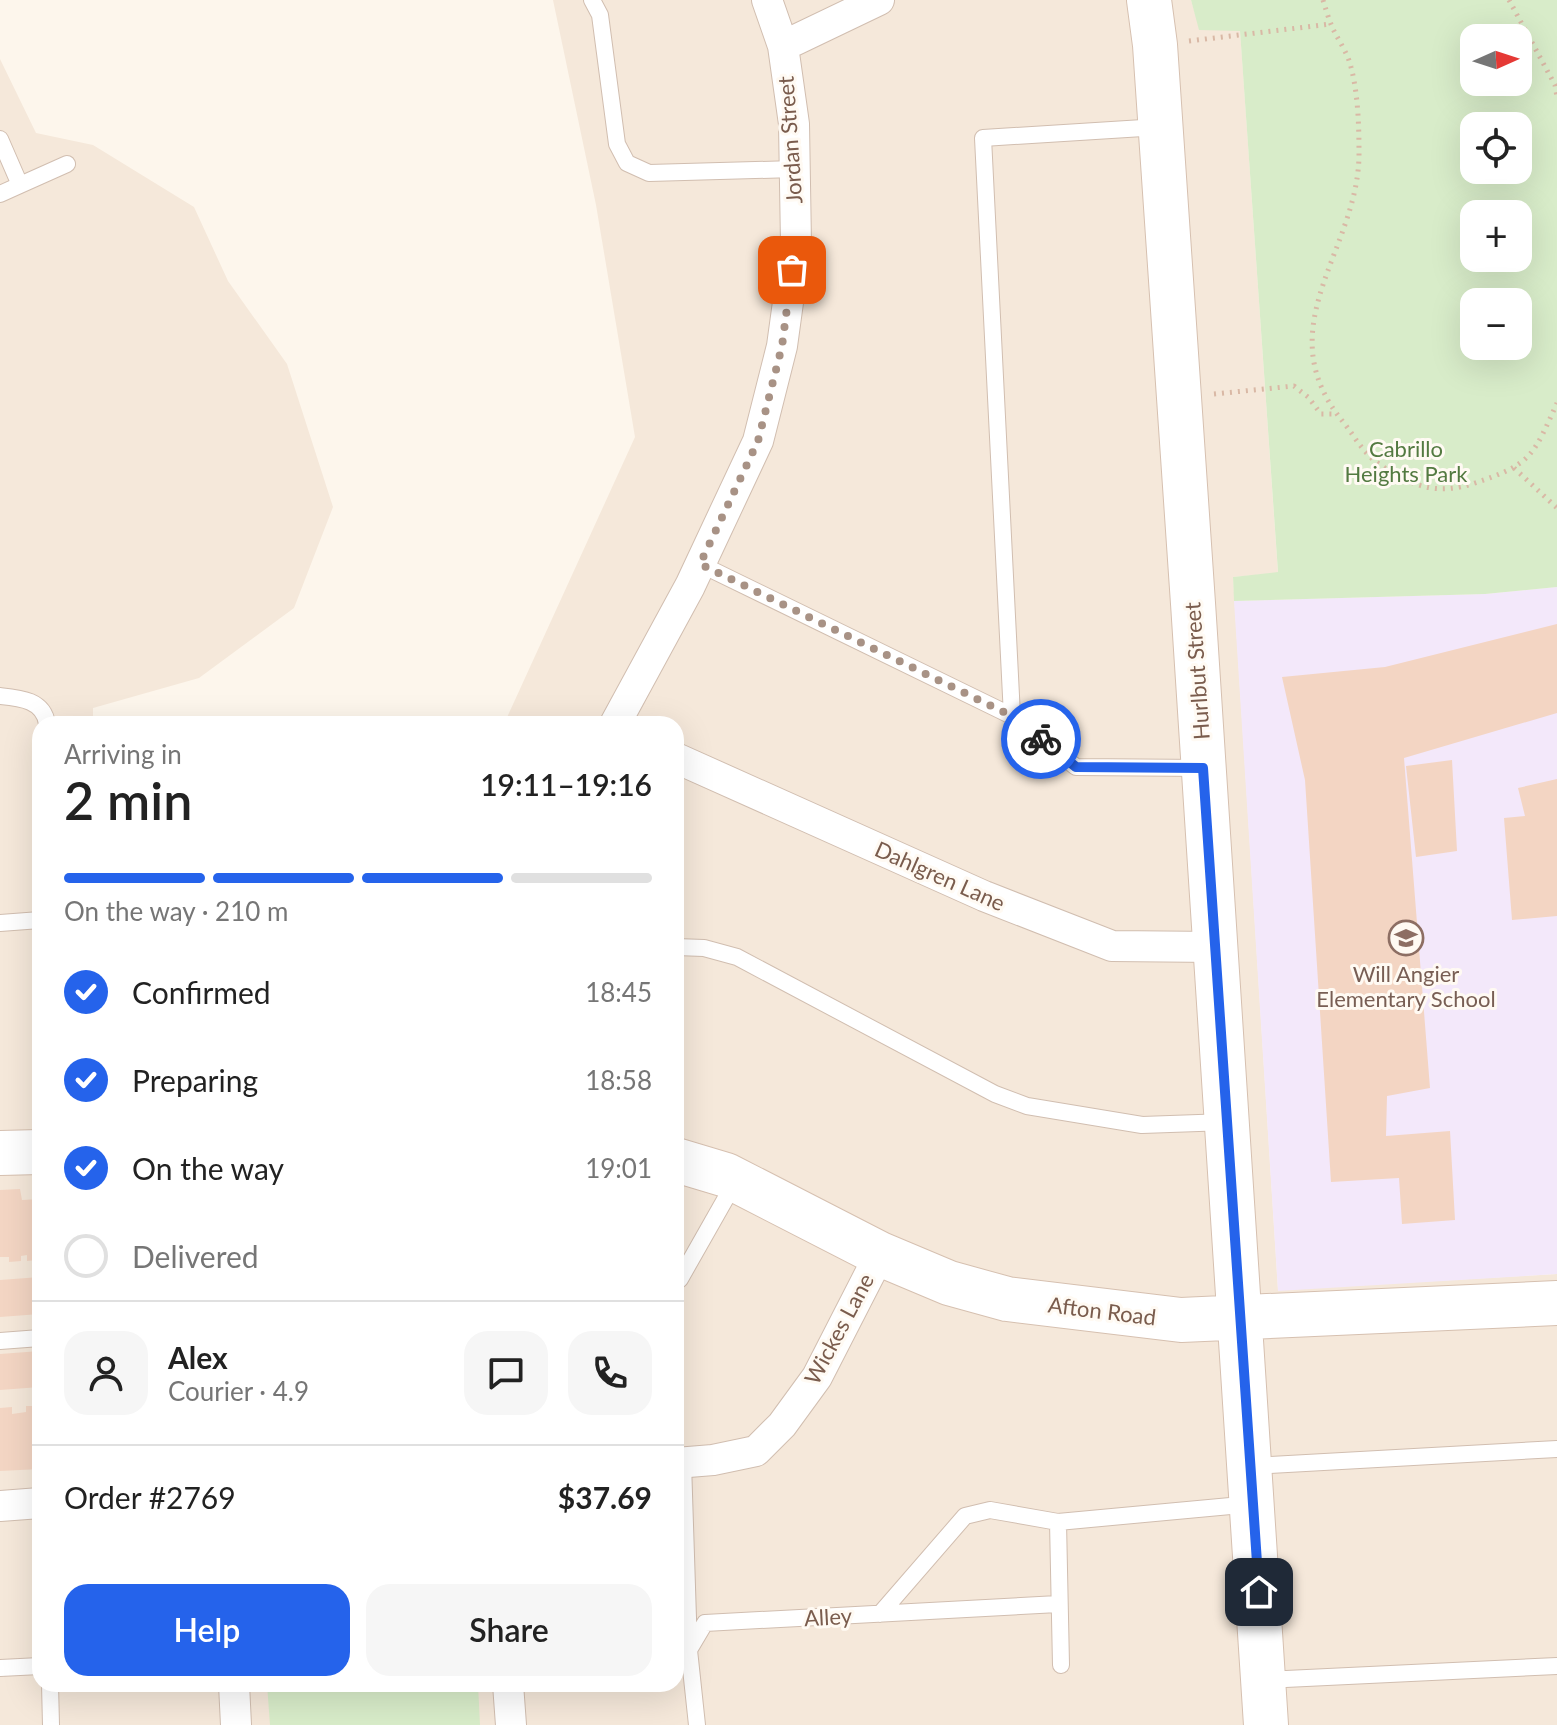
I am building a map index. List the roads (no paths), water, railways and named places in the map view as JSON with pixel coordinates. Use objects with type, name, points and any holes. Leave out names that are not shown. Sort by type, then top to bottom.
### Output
[{"type":"street","name":"Jordan Street","points":[[619,716],[700,564],[758,441],[782,346],[796,244],[794,124],[783,46],[767,0]]},
{"type":"street","points":[[783,46],[879,0]]},
{"type":"street","name":"Hurlbut Street","points":[[1149,0],[1161,127],[1253,1485],[1266,1725]]},
{"type":"street","name":"Dahlgren Lane","points":[[684,762],[984,896],[1112,946],[1215,947]]},
{"type":"street","points":[[0,1153],[32,1152]]},
{"type":"street","name":"Afton Road","points":[[684,1163],[736,1180],[880,1254],[949,1283],[1007,1299],[1181,1320],[1557,1303]]},
{"type":"street","name":"Wickes Lane","points":[[684,1463],[756,1451],[782,1425],[817,1377],[880,1254]]},
{"type":"street","points":[[0,1506],[32,1504]]},
{"type":"street","points":[[234,1692],[236,1725]]},
{"type":"street","points":[[509,1692],[511,1725]]},
{"type":"lane","points":[[592,0],[600,15],[617,144],[627,163],[649,173],[794,169]]},
{"type":"lane","points":[[1012,716],[983,138],[1161,127]]},
{"type":"lane","points":[[0,139],[20,185]]},
{"type":"lane","points":[[0,194],[67,164]]},
{"type":"lane","points":[[700,564],[1012,716],[1076,767],[1203,768]]},
{"type":"lane","points":[[0,696],[37,704],[45,716]]},
{"type":"lane","points":[[0,923],[32,921]]},
{"type":"lane","points":[[684,947],[704,948],[737,957],[995,1094],[1027,1106],[1142,1125],[1227,1122]]},
{"type":"lane","points":[[684,1272],[736,1180]]},
{"type":"lane","points":[[0,1341],[32,1339]]},
{"type":"lane","points":[[880,1614],[965,1516],[990,1510],[1058,1522],[1253,1485],[1557,1449]]},
{"type":"lane","points":[[1058,1522],[1061,1665]]},
{"type":"lane","points":[[684,1556],[697,1725]]},
{"type":"lane","name":"Alley","points":[[689,1650],[705,1623],[1058,1604]]},
{"type":"lane","points":[[0,1668],[32,1666]]},
{"type":"lane","points":[[1264,1680],[1557,1666]]},
{"type":"lane","points":[[50,1692],[51,1725]]},
{"type":"place","name":"Will Angier Elementary School","points":[[1406,938]]},
{"type":"park label","name":"Cabrillo Heights Park","points":[[1406,462]]}]
